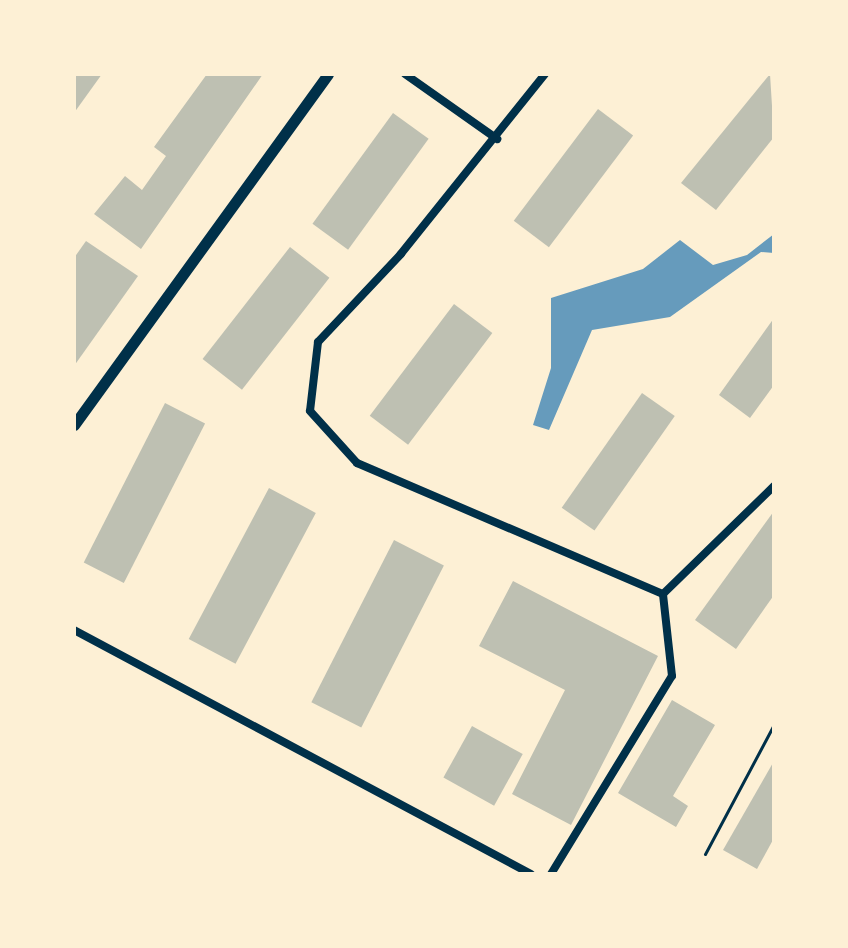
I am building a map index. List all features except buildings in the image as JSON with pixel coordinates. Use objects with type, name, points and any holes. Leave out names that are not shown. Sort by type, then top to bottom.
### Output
[{"type":"street","points":[[74,425],[328,74]]},
{"type":"street","points":[[405,74],[497,139]]},
{"type":"street","points":[[545,74],[497,139],[318,342],[310,411],[357,463],[663,594]]},
{"type":"street","points":[[663,594],[774,486]]},
{"type":"street","points":[[551,874],[672,676],[663,594]]},
{"type":"street","points":[[74,630],[531,874]]},
{"type":"path","points":[[705,854],[774,724]]},
{"type":"water","points":[[774,234],[774,253],[761,252],[670,317],[592,330],[549,430],[533,425],[551,368],[551,298],[643,269],[680,240],[713,265],[747,255]]}]
